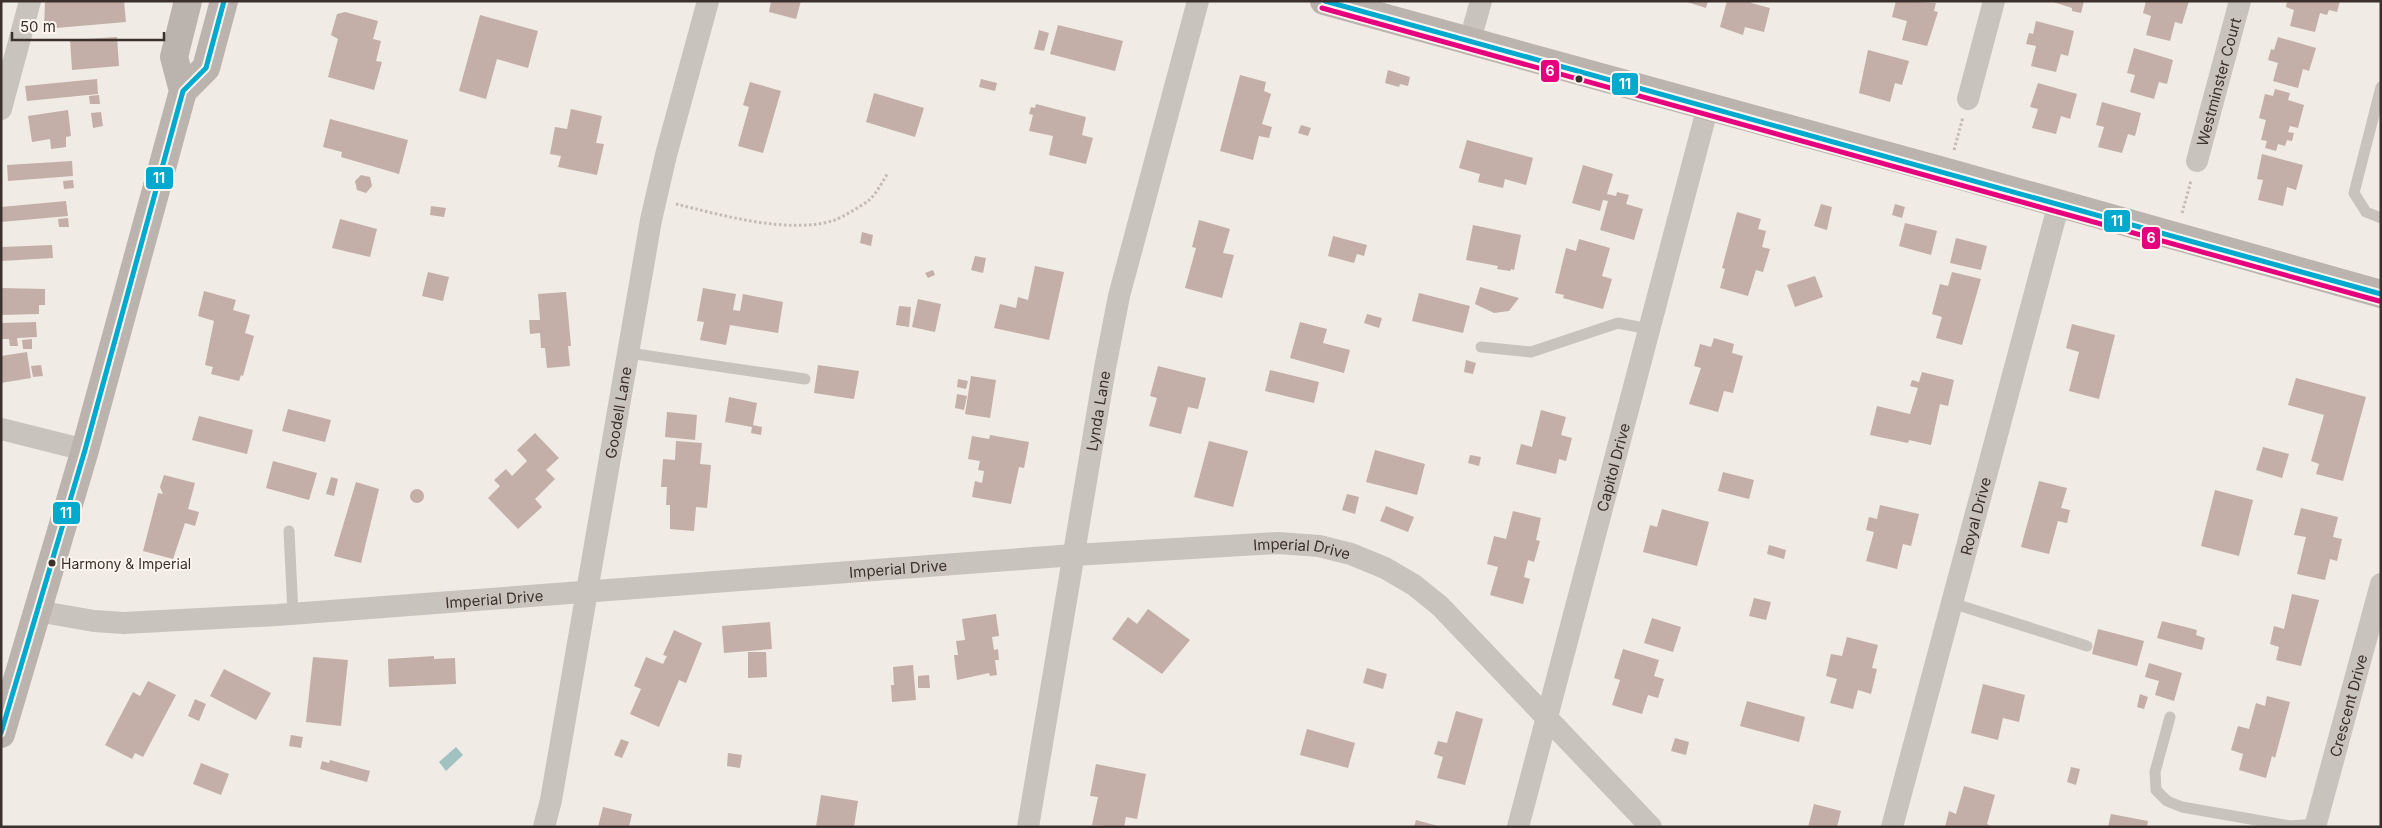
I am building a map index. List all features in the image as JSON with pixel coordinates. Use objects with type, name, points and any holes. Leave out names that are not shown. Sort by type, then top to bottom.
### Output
[{"type":"main road","points":[[183,91],[174,57],[188,1]]},
{"type":"main road","points":[[1,734],[85,450],[183,91],[206,68],[224,1]]},
{"type":"main road","points":[[1324,1],[1947,172],[2381,294]]},
{"type":"street","points":[[1,109],[10,40],[30,1]]},
{"type":"street","name":"Goodell Lane","points":[[544,827],[551,800],[656,199],[708,1]]},
{"type":"street","name":"Lynda Lane","points":[[1028,827],[1105,368],[1119,296],[1198,1]]},
{"type":"street","points":[[1470,40],[1481,1]]},
{"type":"street","points":[[1968,99],[1994,1]]},
{"type":"street","name":"Westminster Court","points":[[2197,160],[2240,1]]},
{"type":"street","name":"Capitol Drive","points":[[1518,827],[1708,106]]},
{"type":"street","name":"Royal Drive","points":[[1892,827],[2058,203]]},
{"type":"street","points":[[1,429],[85,450]]},
{"type":"street","name":"Imperial Drive","points":[[37,611],[94,621],[124,623],[294,614],[1074,555],[1278,543],[1319,546],[1351,554],[1385,568],[1414,585],[1440,606],[1651,827]]},
{"type":"street","name":"Crescent Drive","points":[[2316,825],[2381,584]]},
{"type":"lane","points":[[2381,87],[2354,193],[2366,212],[2381,218]]},
{"type":"lane","points":[[1481,347],[1531,352],[1618,322],[1649,329]]},
{"type":"lane","points":[[629,353],[716,368],[805,378]]},
{"type":"lane","points":[[289,532],[294,614]]},
{"type":"lane","points":[[1952,603],[2087,646]]},
{"type":"lane","points":[[2170,717],[2155,772],[2156,790],[2167,801],[2182,807],[2290,826],[2316,825]]},
{"type":"path","points":[[1947,172],[1968,99]]},
{"type":"path","points":[[2177,236],[2197,160]]},
{"type":"path","points":[[656,199],[746,220],[782,224],[807,224],[835,220],[869,200],[888,173]]},
{"type":"water","points":[[456,747],[463,755],[446,771],[439,762]]},
{"type":"building","points":[[45,1],[124,1],[126,22],[44,29]]},
{"type":"building","points":[[771,1],[801,1],[796,19],[769,12]]},
{"type":"building","points":[[1684,1],[1708,1],[1706,8]]},
{"type":"building","points":[[1727,1],[1752,1],[1751,3],[1770,8],[1764,32],[1745,27],[1743,35],[1720,27]]},
{"type":"building","points":[[1896,1],[1936,3],[1934,11],[1938,12],[1927,46],[1902,40],[1907,21],[1892,17]]},
{"type":"building","points":[[2050,1],[2084,1],[2081,13]]},
{"type":"building","points":[[2146,1],[2189,1],[2182,24],[2175,22],[2170,41],[2146,35],[2151,16],[2143,13]]},
{"type":"building","points":[[2287,1],[2340,1],[2337,12],[2329,10],[2327,15],[2320,13],[2315,32],[2290,26],[2294,10],[2286,7]]},
{"type":"building","points":[[345,12],[378,21],[373,39],[381,41],[376,61],[382,62],[374,90],[328,77],[338,39],[331,35],[337,14]]},
{"type":"building","points":[[480,15],[538,31],[528,68],[497,59],[486,99],[459,91]]},
{"type":"building","points":[[2036,21],[2074,31],[2068,56],[2061,54],[2056,72],[2031,66],[2036,46],[2026,44],[2029,33],[2033,34]]},
{"type":"building","points":[[1058,25],[1123,41],[1115,71],[1050,54]]},
{"type":"building","points":[[1039,30],[1049,33],[1044,51],[1034,49]]},
{"type":"building","points":[[117,37],[119,66],[72,70],[70,40]]},
{"type":"building","points":[[2278,37],[2316,48],[2309,71],[2303,69],[2298,88],[2273,81],[2278,63],[2268,60],[2271,49],[2274,50]]},
{"type":"building","points":[[2134,48],[2173,60],[2167,84],[2159,82],[2154,99],[2130,92],[2135,75],[2127,73]]},
{"type":"building","points":[[1868,50],[1909,61],[1902,85],[1895,83],[1890,102],[1859,93]]},
{"type":"building","points":[[1388,70],[1410,77],[1408,86],[1400,84],[1399,87],[1385,83]]},
{"type":"building","points":[[1240,75],[1266,82],[1264,91],[1271,94],[1262,124],[1272,127],[1269,138],[1259,136],[1253,160],[1220,151]]},
{"type":"building","points":[[97,79],[98,94],[27,101],[25,86]]},
{"type":"building","points":[[981,79],[997,83],[995,91],[979,87]]},
{"type":"building","points":[[750,82],[781,91],[763,153],[738,146],[749,107],[743,105]]},
{"type":"building","points":[[2038,83],[2077,94],[2070,119],[2061,116],[2056,134],[2032,128],[2038,109],[2030,107]]},
{"type":"building","points":[[2275,89],[2290,93],[2288,100],[2304,105],[2298,128],[2290,126],[2288,132],[2294,133],[2292,141],[2287,140],[2285,146],[2278,144],[2276,151],[2265,148],[2267,141],[2261,140],[2266,120],[2259,118],[2265,94],[2273,96]]},
{"type":"building","points":[[874,93],[924,108],[915,137],[866,122]]},
{"type":"building","points":[[99,95],[100,104],[90,104],[89,96]]},
{"type":"building","points":[[2102,102],[2141,113],[2135,136],[2128,134],[2122,153],[2098,147],[2104,127],[2096,125]]},
{"type":"building","points":[[1036,104],[1086,117],[1082,135],[1093,138],[1086,164],[1049,155],[1053,136],[1029,131],[1033,115],[1029,114],[1031,107],[1035,108]]},
{"type":"building","points":[[571,109],[602,116],[596,143],[604,144],[597,175],[558,167],[561,156],[550,154],[555,127],[567,129]]},
{"type":"building","points":[[68,110],[71,136],[66,137],[66,147],[51,149],[50,139],[32,142],[28,116]]},
{"type":"building","points":[[101,112],[103,126],[93,128],[91,113]]},
{"type":"building","points":[[330,119],[408,140],[399,174],[341,157],[342,152],[323,147]]},
{"type":"building","points":[[1301,125],[1311,128],[1308,136],[1298,133]]},
{"type":"building","points":[[1467,140],[1533,158],[1526,185],[1505,179],[1503,188],[1478,182],[1480,174],[1459,168]]},
{"type":"building","points":[[2262,154],[2303,165],[2296,190],[2287,187],[2283,206],[2258,200],[2263,180],[2257,179]]},
{"type":"building","points":[[72,161],[73,176],[8,181],[7,165]]},
{"type":"building","points":[[1583,165],[1613,174],[1607,194],[1616,196],[1617,192],[1629,195],[1626,204],[1643,209],[1634,240],[1600,230],[1608,201],[1603,200],[1600,211],[1572,203]]},
{"type":"building","points":[[361,175],[370,177],[372,186],[366,193],[357,190],[355,181]]},
{"type":"building","points":[[73,180],[74,188],[64,189],[63,181]]},
{"type":"building","points":[[66,201],[68,216],[1,222],[1,207]]},
{"type":"building","points":[[1821,204],[1832,207],[1827,230],[1814,226]]},
{"type":"building","points":[[1895,204],[1905,207],[1902,218],[1892,215]]},
{"type":"building","points":[[431,206],[446,208],[444,217],[430,215]]},
{"type":"building","points":[[1737,212],[1761,219],[1758,229],[1766,231],[1762,247],[1770,249],[1763,272],[1756,270],[1748,296],[1720,288],[1725,269],[1722,268]]},
{"type":"building","points":[[68,218],[69,227],[59,227],[58,219]]},
{"type":"building","points":[[340,219],[377,229],[370,257],[332,248]]},
{"type":"building","points":[[1199,220],[1230,229],[1223,253],[1234,255],[1222,298],[1185,288],[1196,248],[1192,247]]},
{"type":"building","points":[[1905,223],[1937,231],[1931,255],[1899,246]]},
{"type":"building","points":[[1473,225],[1521,235],[1514,270],[1497,269],[1498,266],[1466,260]]},
{"type":"building","points":[[862,232],[873,235],[871,246],[860,243]]},
{"type":"building","points":[[1333,236],[1367,245],[1364,256],[1357,254],[1354,263],[1328,256]]},
{"type":"building","points":[[1956,238],[1987,246],[1981,270],[1950,263]]},
{"type":"building","points":[[1579,239],[1610,248],[1602,276],[1612,279],[1603,309],[1563,298],[1564,295],[1555,293],[1566,248],[1576,251]]},
{"type":"building","points":[[52,245],[53,258],[1,261],[1,247]]},
{"type":"building","points":[[975,256],[986,258],[983,273],[971,270]]},
{"type":"building","points":[[1035,266],[1064,272],[1049,340],[994,328],[1000,304],[1016,308],[1018,297],[1028,300]]},
{"type":"building","points":[[933,270],[935,275],[928,278],[925,273]]},
{"type":"building","points":[[428,272],[449,277],[443,301],[422,296]]},
{"type":"building","points":[[1952,272],[1981,279],[1962,345],[1936,338],[1942,317],[1932,314],[1940,284],[1948,286]]},
{"type":"building","points":[[1815,276],[1823,297],[1795,307],[1787,285]]},
{"type":"building","points":[[1480,287],[1519,298],[1509,311],[1494,313],[1475,304]]},
{"type":"building","points":[[1,288],[45,289],[45,305],[39,305],[39,314],[1,315]]},
{"type":"building","points":[[703,288],[736,294],[733,310],[740,311],[743,294],[783,302],[778,333],[730,325],[726,345],[700,340],[704,322],[697,321]]},
{"type":"building","points":[[204,291],[236,300],[233,310],[250,315],[245,333],[254,336],[243,376],[241,375],[239,381],[211,374],[213,367],[205,365],[214,321],[198,316]]},
{"type":"building","points":[[566,292],[571,346],[568,346],[570,366],[547,368],[545,348],[541,348],[540,333],[530,334],[529,320],[540,320],[538,294]]},
{"type":"building","points":[[1419,293],[1470,306],[1463,333],[1412,321]]},
{"type":"building","points":[[918,299],[941,304],[935,332],[912,327]]},
{"type":"building","points":[[899,306],[911,307],[909,327],[896,325]]},
{"type":"building","points":[[1367,314],[1382,318],[1379,328],[1364,323]]},
{"type":"building","points":[[36,322],[37,337],[17,338],[18,346],[10,346],[9,339],[1,339],[1,323]]},
{"type":"building","points":[[1300,322],[1327,329],[1323,343],[1350,350],[1344,373],[1290,358]]},
{"type":"building","points":[[2072,324],[2115,335],[2099,399],[2069,391],[2079,352],[2066,348]]},
{"type":"building","points":[[1714,338],[1734,344],[1732,353],[1743,356],[1733,393],[1724,391],[1718,412],[1689,404],[1701,368],[1694,366],[1700,344],[1711,347]]},
{"type":"building","points":[[32,339],[32,349],[23,349],[22,340]]},
{"type":"building","points":[[27,352],[31,378],[1,383],[1,356]]},
{"type":"building","points":[[1466,360],[1476,363],[1473,374],[1464,372]]},
{"type":"building","points":[[41,365],[43,376],[33,377],[31,366]]},
{"type":"building","points":[[818,365],[859,371],[854,399],[814,393]]},
{"type":"building","points":[[1158,366],[1206,378],[1198,409],[1188,407],[1181,434],[1149,426],[1157,398],[1150,396]]},
{"type":"building","points":[[1270,370],[1319,382],[1314,403],[1265,391]]},
{"type":"building","points":[[1922,372],[1954,380],[1948,406],[1940,404],[1931,445],[1909,440],[1908,443],[1870,435],[1877,406],[1910,414],[1918,388],[1910,386],[1912,380],[1919,382]]},
{"type":"building","points":[[971,376],[996,380],[990,418],[965,414]]},
{"type":"building","points":[[2296,378],[2366,397],[2343,481],[2316,474],[2319,464],[2311,461],[2324,415],[2288,405]]},
{"type":"building","points":[[958,379],[968,381],[966,389],[957,387]]},
{"type":"building","points":[[957,394],[967,396],[964,410],[955,408]]},
{"type":"building","points":[[729,397],[757,403],[753,425],[762,427],[761,435],[751,433],[752,427],[725,422]]},
{"type":"building","points":[[288,409],[331,420],[325,442],[282,431]]},
{"type":"building","points":[[1541,410],[1566,417],[1561,435],[1572,438],[1566,461],[1559,459],[1556,474],[1516,464],[1521,444],[1532,447]]},
{"type":"building","points":[[667,412],[697,415],[695,440],[665,437]]},
{"type":"building","points":[[199,416],[253,430],[247,454],[192,440]]},
{"type":"building","points":[[535,433],[559,458],[546,470],[555,479],[535,499],[542,507],[518,529],[488,498],[500,486],[494,480],[506,469],[512,476],[527,461],[517,450]]},
{"type":"building","points":[[990,435],[1029,442],[1024,468],[1019,467],[1011,504],[972,497],[975,481],[982,483],[984,471],[978,470],[980,461],[968,459],[972,436],[989,439]]},
{"type":"building","points":[[676,441],[702,443],[700,464],[711,465],[707,508],[696,507],[694,531],[670,529],[670,505],[666,505],[667,487],[661,487],[663,459],[675,460]]},
{"type":"building","points":[[1209,441],[1248,451],[1233,507],[1194,497]]},
{"type":"building","points":[[2263,447],[2289,454],[2282,478],[2256,470]]},
{"type":"building","points":[[1375,450],[1425,464],[1417,495],[1366,482]]},
{"type":"building","points":[[1470,455],[1481,457],[1479,466],[1468,463]]},
{"type":"building","points":[[273,461],[317,473],[309,500],[266,488]]},
{"type":"building","points":[[1723,472],[1754,480],[1749,499],[1718,491]]},
{"type":"building","points":[[164,475],[195,483],[188,509],[199,512],[195,526],[185,523],[173,559],[143,551],[158,493],[163,494],[160,487]]},
{"type":"building","points":[[331,477],[338,479],[334,496],[326,494]]},
{"type":"building","points":[[2039,481],[2067,488],[2061,508],[2070,510],[2067,523],[2058,521],[2049,554],[2021,547]]},
{"type":"building","points":[[356,482],[379,489],[361,563],[334,556]]},
{"type":"building","points":[[417,489],[422,491],[424,496],[422,501],[417,503],[412,501],[410,496],[412,491]]},
{"type":"building","points":[[2215,490],[2253,500],[2239,556],[2201,546]]},
{"type":"building","points":[[1347,494],[1359,497],[1355,514],[1342,510]]},
{"type":"building","points":[[1880,505],[1919,514],[1911,546],[1903,544],[1897,569],[1866,561],[1874,532],[1866,530],[1869,517],[1877,519]]},
{"type":"building","points":[[1386,506],[1414,517],[1408,532],[1380,521]]},
{"type":"building","points":[[2301,508],[2338,517],[2333,537],[2342,539],[2337,561],[2330,559],[2325,580],[2297,574],[2306,537],[2294,535]]},
{"type":"building","points":[[1662,509],[1709,522],[1697,566],[1643,552],[1650,525],[1657,527]]},
{"type":"building","points":[[1513,511],[1541,518],[1536,540],[1540,541],[1534,562],[1528,560],[1524,577],[1530,579],[1523,604],[1490,595],[1498,567],[1487,564],[1494,536],[1506,539]]},
{"type":"building","points":[[1769,545],[1786,550],[1784,559],[1767,554]]},
{"type":"building","points":[[2292,594],[2319,600],[2301,666],[2276,660],[2279,647],[2270,644],[2274,626],[2284,629]]},
{"type":"building","points":[[1754,598],[1771,602],[1766,620],[1749,616]]},
{"type":"building","points":[[1148,609],[1190,640],[1162,674],[1112,639],[1128,617],[1137,624]]},
{"type":"building","points":[[996,614],[999,636],[992,637],[994,650],[998,649],[999,660],[995,660],[997,675],[990,676],[989,673],[957,680],[954,655],[958,655],[956,641],[965,640],[962,619]]},
{"type":"building","points":[[1652,618],[1681,627],[1673,652],[1644,643]]},
{"type":"building","points":[[2162,621],[2197,630],[2196,635],[2205,638],[2202,650],[2157,638]]},
{"type":"building","points":[[770,622],[772,649],[724,653],[722,626]]},
{"type":"building","points":[[2098,629],[2144,641],[2137,666],[2092,654]]},
{"type":"building","points":[[674,630],[702,643],[686,683],[679,680],[659,727],[630,714],[641,689],[634,686],[646,657],[663,664],[667,656],[663,655]]},
{"type":"building","points":[[1847,637],[1878,645],[1872,668],[1877,669],[1871,694],[1858,690],[1853,709],[1830,703],[1837,679],[1826,676],[1831,654],[1842,656]]},
{"type":"building","points":[[1623,649],[1659,660],[1654,676],[1664,679],[1658,698],[1648,695],[1642,714],[1612,705],[1620,680],[1614,678]]},
{"type":"building","points":[[748,652],[766,652],[767,677],[748,678]]},
{"type":"building","points":[[434,656],[434,659],[455,658],[456,684],[389,687],[388,659]]},
{"type":"building","points":[[313,657],[348,660],[341,726],[306,722]]},
{"type":"building","points":[[2149,663],[2182,673],[2174,701],[2155,695],[2159,681],[2145,677]]},
{"type":"building","points":[[913,665],[916,700],[892,702],[891,685],[894,685],[893,667]]},
{"type":"building","points":[[1367,668],[1387,674],[1383,689],[1363,683]]},
{"type":"building","points":[[224,669],[271,693],[256,720],[210,696]]},
{"type":"building","points":[[929,675],[930,688],[918,688],[918,676]]},
{"type":"building","points":[[148,681],[176,695],[143,757],[135,753],[132,759],[105,745],[133,692],[140,696]]},
{"type":"building","points":[[1983,684],[2025,695],[2019,722],[2003,718],[1998,740],[1971,733]]},
{"type":"building","points":[[2140,694],[2148,697],[2144,709],[2137,707]]},
{"type":"building","points":[[2267,696],[2290,702],[2275,758],[2272,756],[2266,778],[2239,770],[2243,754],[2231,750],[2238,726],[2249,729],[2256,703],[2265,706]]},
{"type":"building","points":[[195,699],[206,704],[199,721],[188,716]]},
{"type":"building","points":[[1747,701],[1805,717],[1799,742],[1740,726]]},
{"type":"building","points":[[1456,711],[1483,719],[1465,785],[1437,778],[1443,757],[1434,754],[1438,741],[1447,743]]},
{"type":"building","points":[[1307,729],[1355,743],[1348,768],[1300,755]]},
{"type":"building","points":[[291,735],[303,737],[301,748],[289,746]]},
{"type":"building","points":[[1675,738],[1689,742],[1686,755],[1671,751]]},
{"type":"building","points":[[621,739],[629,742],[622,758],[614,755]]},
{"type":"building","points":[[728,753],[742,755],[740,768],[727,766]]},
{"type":"building","points":[[330,760],[370,771],[367,782],[320,769],[322,761],[329,763]]},
{"type":"building","points":[[201,763],[229,774],[221,795],[193,784]]},
{"type":"building","points":[[1096,764],[1146,774],[1137,819],[1126,817],[1124,827],[1092,825],[1098,797],[1090,796]]},
{"type":"building","points":[[2071,767],[2080,769],[2076,785],[2067,782]]},
{"type":"building","points":[[1964,786],[1995,795],[1987,824],[1993,827],[1945,827],[1949,811],[1956,814]]},
{"type":"building","points":[[821,795],[858,801],[854,827],[816,827]]},
{"type":"building","points":[[1814,804],[1841,811],[1837,827],[1808,827]]},
{"type":"building","points":[[603,807],[632,814],[629,827],[598,827]]},
{"type":"building","points":[[2111,814],[2148,821],[2147,827],[2108,827]]},
{"type":"building","points":[[1416,820],[1438,826],[1438,827],[1414,827]]},
{"type":"transit line","name":"11","points":[[1,733],[85,450],[183,91],[206,68],[224,1]]},
{"type":"transit line","name":"11","points":[[1325,1],[2381,294]]},
{"type":"transit line","name":"6","points":[[1322,8],[2379,301]]},
{"type":"place","name":"Harmony & Imperial","points":[[52,563]]}]
